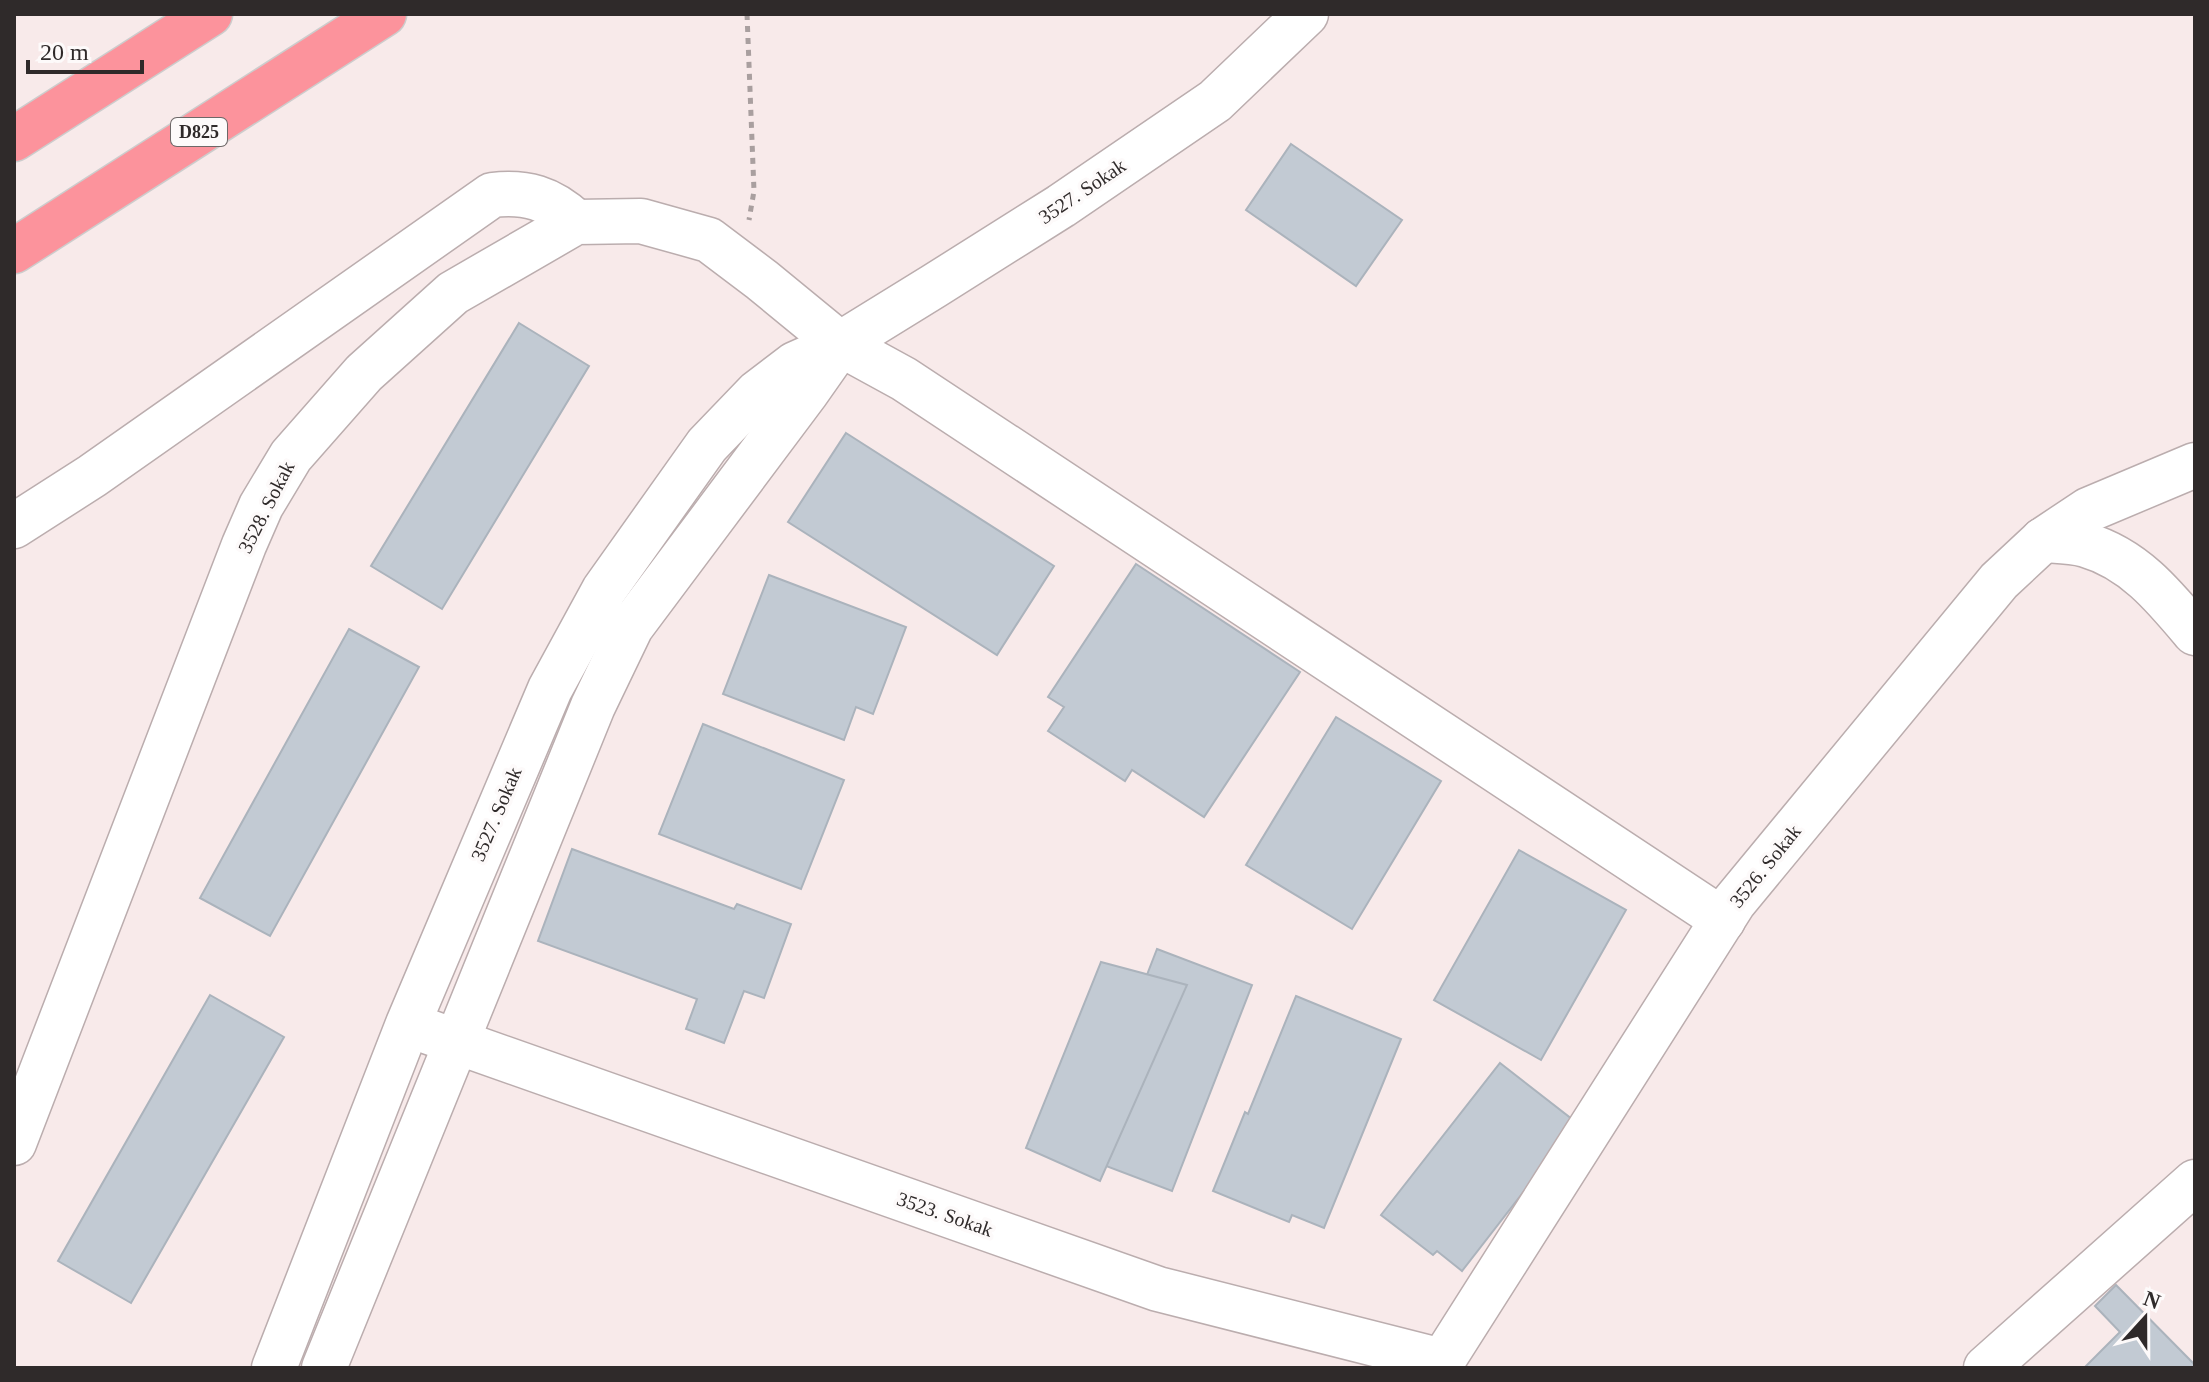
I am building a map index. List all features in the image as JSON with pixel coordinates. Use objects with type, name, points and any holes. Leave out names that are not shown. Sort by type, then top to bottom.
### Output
[{"type":"highway","points":[[14,139],[210,14]]},
{"type":"highway","name":"D825","points":[[14,251],[384,14]]},
{"type":"street","name":"3527. Sokak","points":[[274,1368],[408,1024],[550,689],[604,590],[707,445],[757,393],[795,364],[840,344],[1061,206],[1215,101],[1306,14]]},
{"type":"street","points":[[14,526],[118,458],[492,195],[533,195],[563,210],[576,222]]},
{"type":"street","name":"3528. Sokak","points":[[14,1143],[244,545],[261,506],[291,456],[364,373],[453,293],[576,222],[641,221],[709,240],[840,344],[904,379],[1723,920]]},
{"type":"street","name":"3527. Sokak","points":[[324,1368],[593,706],[631,627],[840,344]]},
{"type":"street","name":"3526. Sokak","points":[[1440,1364],[1734,902],[1999,581],[2043,540],[2088,510],[2195,465]]},
{"type":"street","points":[[2043,540],[2083,544],[2117,557],[2156,587],[2195,633]]},
{"type":"street","name":"3523. Sokak","points":[[408,1024],[1158,1289],[1440,1364]]},
{"type":"street","points":[[1986,1368],[2195,1182]]},
{"type":"path","points":[[733,258],[748,227],[754,191],[747,14]]},
{"type":"building","points":[[1291,144],[1402,220],[1356,286],[1246,210]]},
{"type":"building","points":[[519,323],[589,366],[442,609],[371,566]]},
{"type":"building","points":[[846,433],[1054,566],[997,655],[788,522]]},
{"type":"building","points":[[1136,564],[1300,672],[1204,817],[1132,770],[1125,781],[1048,731],[1064,707],[1048,697]]},
{"type":"building","points":[[769,575],[906,627],[873,714],[856,707],[844,740],[723,694]]},
{"type":"building","points":[[349,629],[419,667],[270,936],[200,898]]},
{"type":"building","points":[[1336,717],[1441,781],[1352,929],[1246,865]]},
{"type":"building","points":[[703,724],[844,780],[801,889],[659,834]]},
{"type":"building","points":[[572,849],[734,909],[737,904],[791,924],[764,998],[744,991],[724,1043],[686,1029],[697,999],[538,941]]},
{"type":"building","points":[[1519,850],[1626,910],[1541,1060],[1434,1000]]},
{"type":"building","points":[[1157,949],[1252,985],[1172,1191],[1077,1155]]},
{"type":"building","points":[[1101,962],[1187,985],[1100,1181],[1026,1148]]},
{"type":"building","points":[[210,995],[284,1037],[131,1303],[58,1261]]},
{"type":"building","points":[[1296,996],[1401,1039],[1324,1228],[1292,1215],[1289,1222],[1213,1191]]},
{"type":"building","points":[[1500,1063],[1577,1123],[1462,1271],[1437,1251],[1433,1255],[1381,1215]]},
{"type":"building","points":[[2116,1285],[2195,1368],[2084,1368],[2120,1332],[2095,1306]]}]
